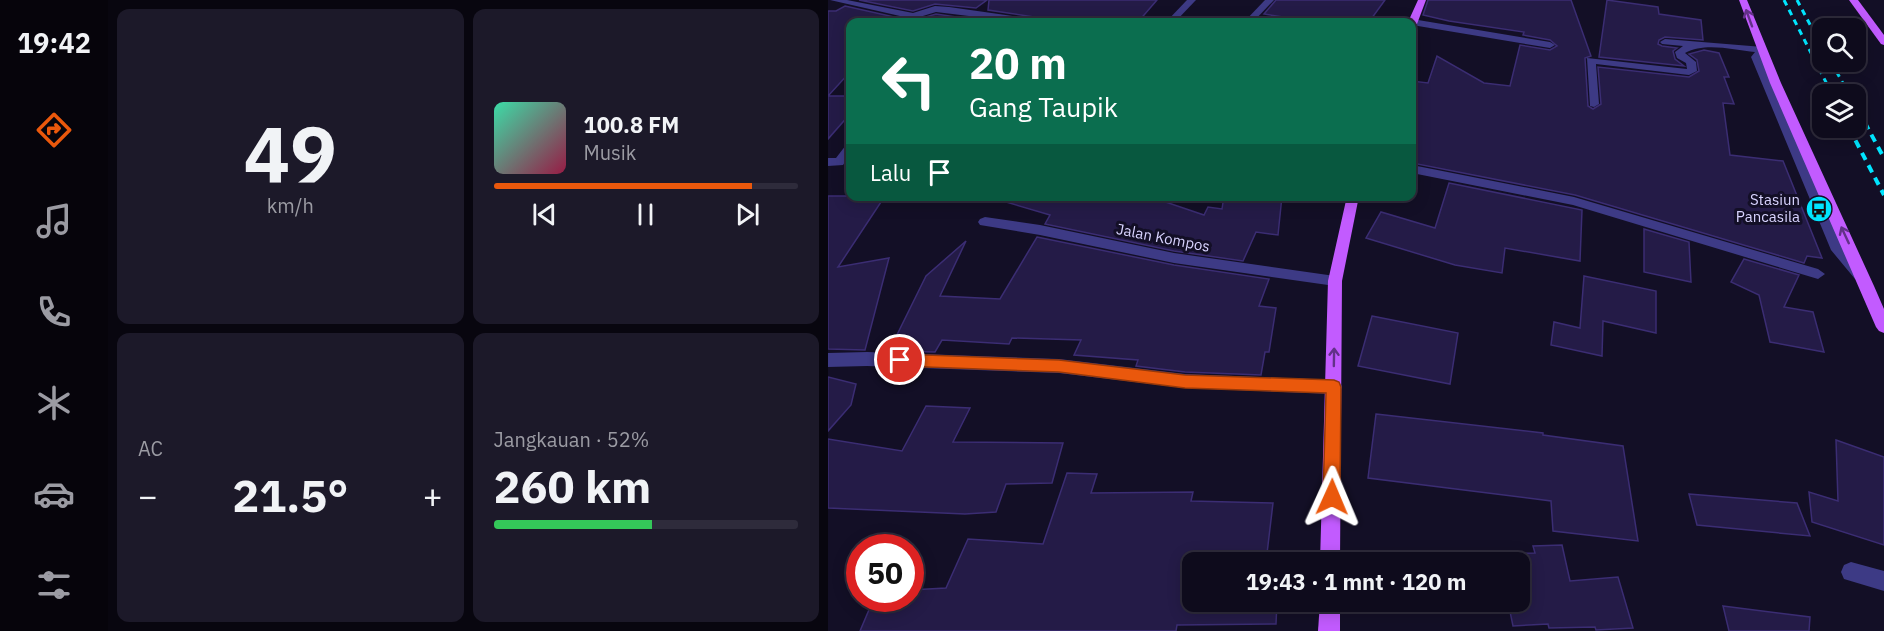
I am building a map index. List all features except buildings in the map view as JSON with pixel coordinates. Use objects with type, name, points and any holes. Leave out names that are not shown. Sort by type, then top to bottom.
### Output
[{"type":"main road","points":[[1414,18],[1422,0]]},
{"type":"main road","points":[[1743,0],[1760,50]]},
{"type":"main road","points":[[1853,0],[1884,42]]},
{"type":"main road","points":[[1330,552],[1335,281],[1352,201]]},
{"type":"main road","points":[[1866,282],[1884,327]]},
{"type":"main road","points":[[1329,631],[1330,612]]},
{"type":"street","points":[[834,0],[913,16],[937,9],[949,0]]},
{"type":"street","points":[[1174,18],[1192,0]]},
{"type":"street","points":[[1252,18],[1270,0]]},
{"type":"street","points":[[937,9],[999,18]]},
{"type":"street","points":[[1416,24],[1550,45]]},
{"type":"street","points":[[1665,42],[1760,50],[1756,57],[1838,250],[1866,282]]},
{"type":"street","points":[[1594,104],[1591,60],[1689,72],[1692,71],[1691,62],[1681,56],[1680,52],[1700,45]]},
{"type":"street","points":[[1416,170],[1574,201],[1818,274]]},
{"type":"street","name":"Jalan Kompos","points":[[985,222],[1040,230],[1174,258],[1335,281]]},
{"type":"street","points":[[828,360],[867,359],[1059,366],[1185,381],[1334,387]]},
{"type":"street","points":[[1851,572],[1884,581]]},
{"type":"railway","points":[[1784,0],[1827,84]]},
{"type":"railway","points":[[1797,0],[1812,28]]},
{"type":"railway","points":[[1837,72],[1843,84]]},
{"type":"railway","points":[[1866,125],[1884,158]]},
{"type":"railway","points":[[1854,138],[1884,195]]},
{"type":"place","name":"Stasiun Pancasila","points":[[1819,209]]},
{"type":"route","points":[[900,360],[1059,366],[1185,381],[1334,387],[1332,497]]}]
